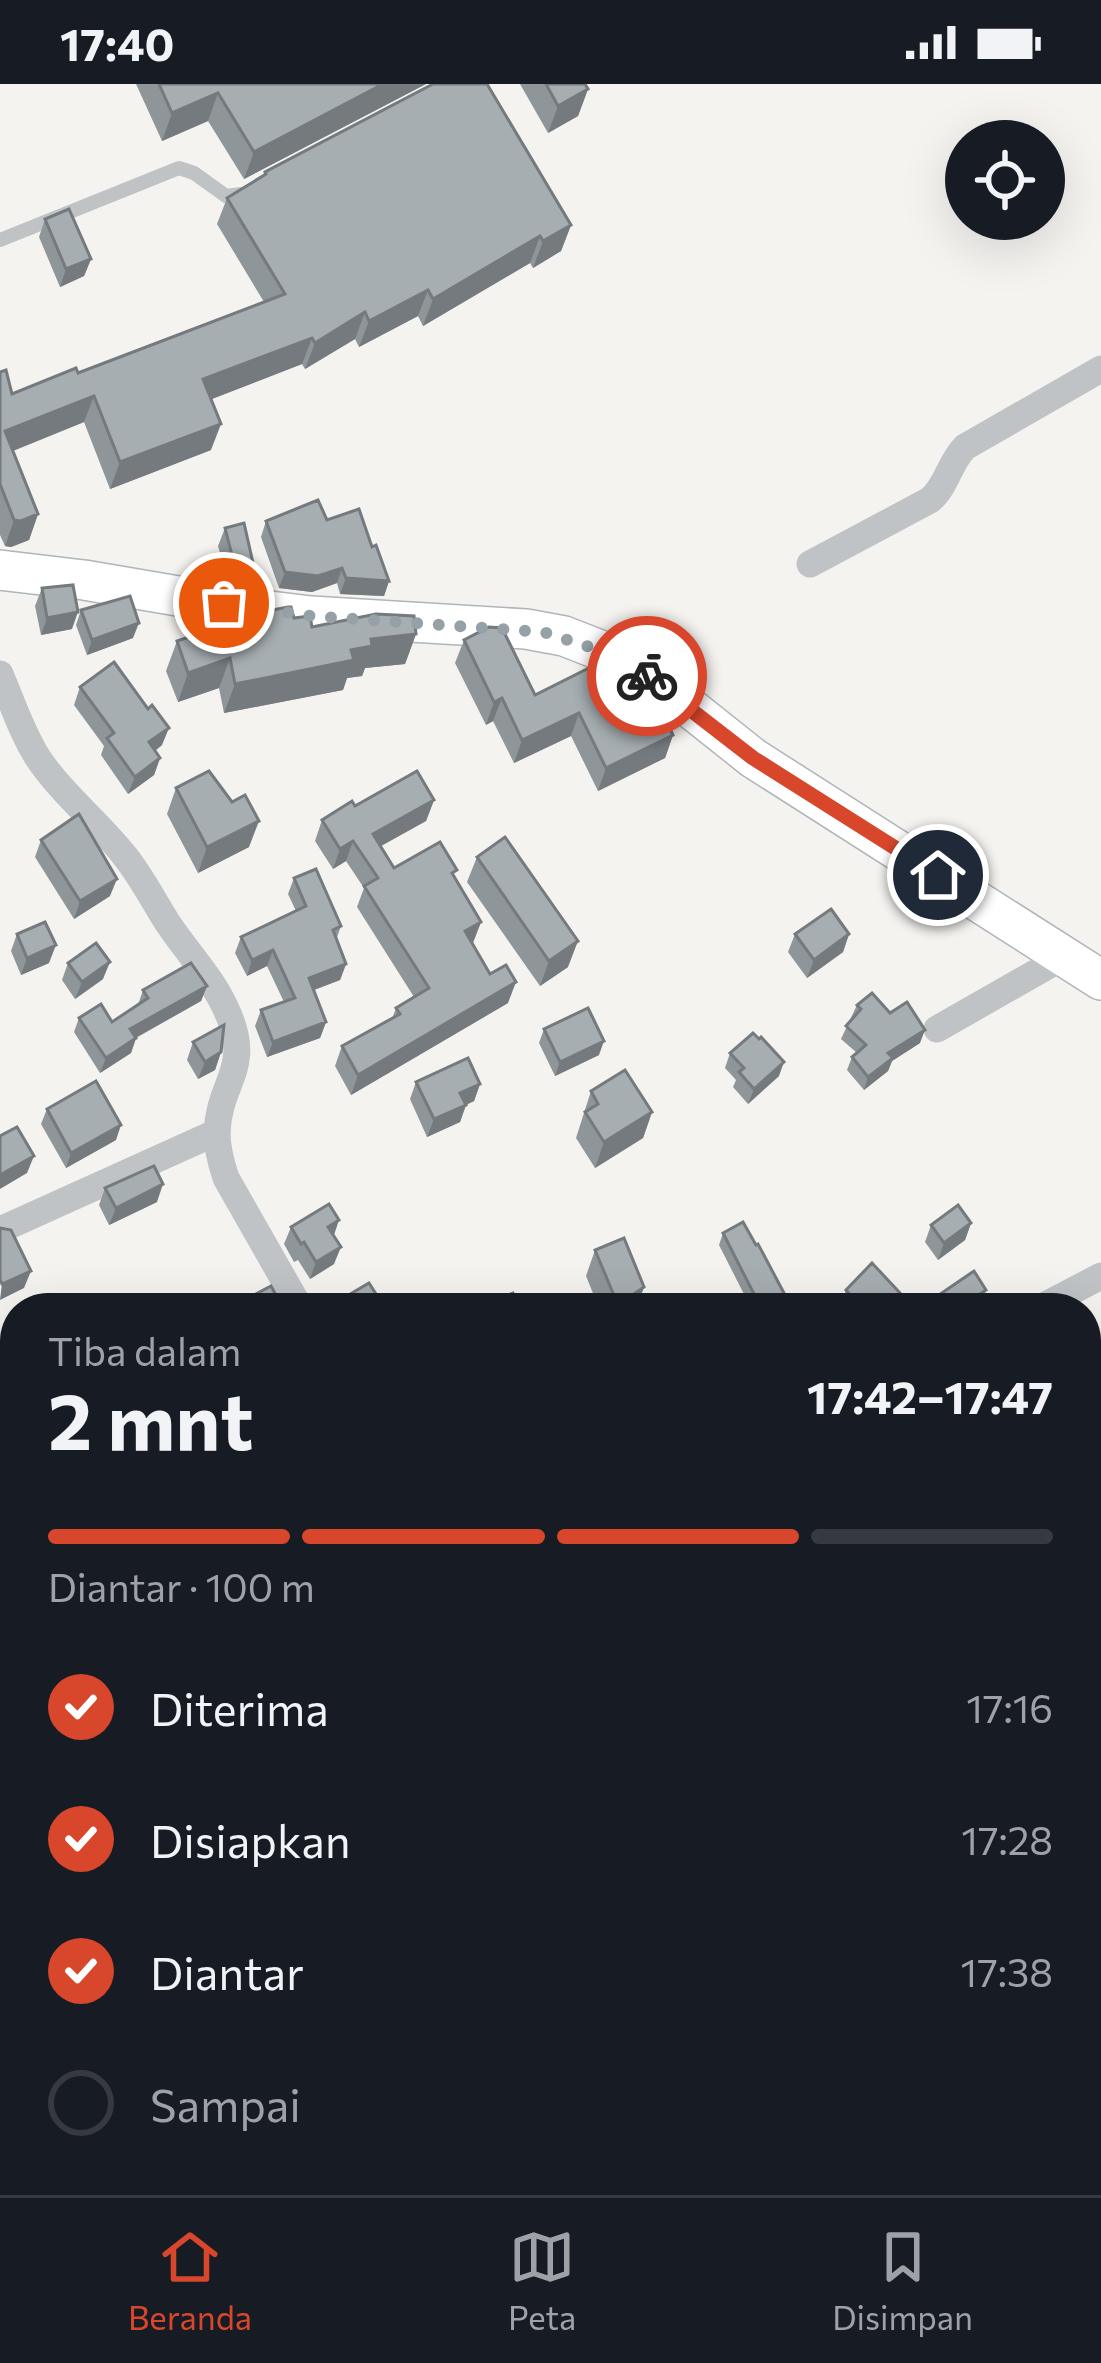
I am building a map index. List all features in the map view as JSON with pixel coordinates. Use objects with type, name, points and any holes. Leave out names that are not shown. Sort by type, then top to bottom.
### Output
[{"type":"street","points":[[810,563],[930,500],[965,447],[1101,369]]},
{"type":"street","points":[[0,570],[273,611],[526,629],[605,652],[655,680],[753,758],[1101,980]]},
{"type":"street","points":[[0,674],[34,752],[122,853],[229,1013],[239,1056],[221,1110],[219,1155],[226,1178],[291,1293]]},
{"type":"street","points":[[938,1029],[1065,956]]},
{"type":"street","points":[[0,1230],[217,1132]]},
{"type":"street","points":[[1069,1293],[1101,1276]]},
{"type":"lane","points":[[0,240],[179,168],[226,196],[253,188]]},
{"type":"building","points":[[159,84],[383,84],[254,152],[218,93],[172,113]]},
{"type":"building","points":[[433,84],[487,84],[571,225],[543,241],[540,236],[433,299],[428,290],[369,321],[365,312],[315,343],[312,338],[203,379],[221,424],[120,462],[94,396],[5,431],[38,514],[14,520],[0,484],[0,372],[6,370],[12,394],[285,294],[227,198],[265,172]]},
{"type":"building","points":[[546,84],[585,84],[588,89],[558,106]]},
{"type":"building","points":[[69,209],[91,259],[66,269],[45,219]]},
{"type":"building","points":[[318,500],[327,520],[359,509],[389,581],[346,578],[342,568],[318,576],[285,572],[266,521]]},
{"type":"building","points":[[244,523],[253,563],[246,565],[234,563],[225,528]]},
{"type":"building","points":[[73,585],[78,612],[47,618],[42,588]]},
{"type":"building","points":[[130,596],[139,623],[92,640],[81,610]]},
{"type":"building","points":[[291,607],[294,618],[310,616],[312,627],[376,614],[414,616],[416,634],[371,639],[372,646],[351,650],[354,660],[235,684],[230,658],[188,673],[177,641],[222,626],[221,620]]},
{"type":"building","points":[[489,627],[502,628],[535,695],[613,656],[635,669],[642,682],[635,685],[653,723],[665,718],[673,735],[606,768],[579,713],[522,740],[502,698],[494,702],[464,640]]},
{"type":"building","points":[[114,662],[148,709],[152,705],[169,728],[149,742],[160,758],[135,777],[107,738],[114,733],[80,687]]},
{"type":"building","points":[[209,771],[232,802],[245,795],[259,821],[207,847],[176,788]]},
{"type":"building","points":[[417,771],[434,800],[373,834],[394,868],[440,842],[481,922],[465,931],[490,974],[506,965],[516,982],[358,1075],[342,1046],[400,1014],[396,1008],[429,988],[364,886],[378,878],[353,841],[340,849],[322,820]]},
{"type":"building","points":[[79,814],[117,879],[80,901],[41,840]]},
{"type":"building","points":[[505,837],[578,941],[549,961],[477,857]]},
{"type":"building","points":[[316,869],[341,926],[333,930],[346,964],[309,978],[326,1022],[273,1042],[261,1010],[295,998],[273,950],[252,960],[241,937],[306,906],[294,878]]},
{"type":"building","points":[[831,909],[849,934],[814,960],[795,934]]},
{"type":"building","points":[[45,922],[56,945],[27,958],[17,934]]},
{"type":"building","points":[[96,943],[110,962],[82,982],[68,963]]},
{"type":"building","points":[[191,963],[207,986],[130,1029],[136,1038],[106,1058],[79,1018],[101,1004],[112,1022],[148,998],[143,990]]},
{"type":"building","points":[[872,993],[890,1013],[907,1002],[925,1030],[888,1053],[893,1058],[868,1077],[852,1057],[866,1045],[846,1026],[861,1009],[857,1005]]},
{"type":"building","points":[[588,1008],[604,1041],[560,1062],[544,1029]]},
{"type":"building","points":[[224,1025],[221,1052],[205,1062],[193,1042]]},
{"type":"building","points":[[753,1033],[784,1062],[754,1089],[730,1053]]},
{"type":"building","points":[[468,1058],[480,1084],[460,1093],[466,1105],[434,1119],[416,1082]]},
{"type":"building","points":[[625,1070],[652,1112],[604,1142],[585,1112],[598,1104],[591,1091]]},
{"type":"building","points":[[96,1081],[121,1125],[71,1153],[47,1109]]},
{"type":"building","points":[[17,1127],[34,1156],[0,1175],[0,1136]]},
{"type":"building","points":[[154,1166],[163,1184],[116,1208],[105,1188]]},
{"type":"building","points":[[329,1204],[339,1220],[328,1227],[341,1247],[316,1262],[291,1227]]},
{"type":"building","points":[[958,1205],[971,1223],[944,1243],[931,1225]]},
{"type":"building","points":[[743,1222],[784,1293],[753,1293],[723,1233]]},
{"type":"building","points":[[0,1228],[11,1230],[31,1271],[2,1284],[0,1279]]},
{"type":"building","points":[[624,1238],[644,1287],[635,1293],[613,1293],[595,1250]]},
{"type":"building","points":[[872,1263],[900,1293],[849,1293],[846,1290]]},
{"type":"building","points":[[974,1271],[986,1290],[981,1293],[942,1293]]},
{"type":"building","points":[[369,1283],[375,1293],[352,1293]]},
{"type":"way so far","points":[[224,603],[311,616],[526,629],[605,652],[647,676]]},
{"type":"route","points":[[647,676],[753,758],[938,875]]}]
